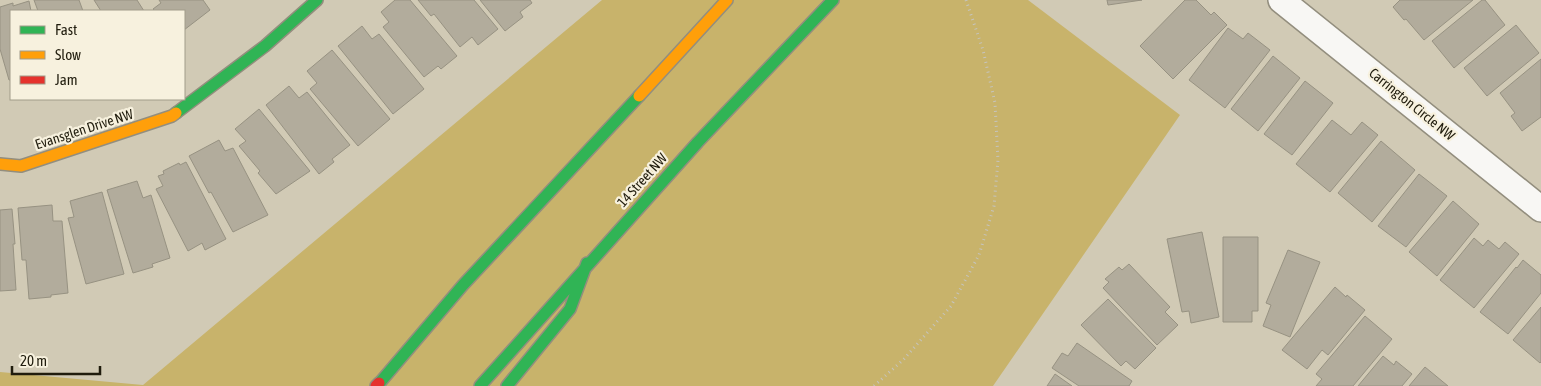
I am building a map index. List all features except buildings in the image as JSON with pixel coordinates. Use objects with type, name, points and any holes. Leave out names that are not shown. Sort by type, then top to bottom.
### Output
[{"type":"main road","name":"Evansglen Drive NW","points":[[0,164],[21,166],[172,116],[265,46],[317,0]]},
{"type":"main road","points":[[377,385],[464,285],[727,0]]},
{"type":"main road","name":"14 Street NW","points":[[480,386],[587,264],[760,73],[833,0]]},
{"type":"main road","points":[[508,386],[570,309],[587,264]]},
{"type":"street","name":"Carrington Circle NW","points":[[1281,0],[1541,209]]},
{"type":"path","points":[[874,386],[904,359],[951,306],[979,255],[994,206],[998,160],[995,103],[983,50],[966,0]]},
{"type":"shaded area","points":[[602,0],[1028,0],[1180,115],[993,386],[0,386],[0,372],[143,385]]},
{"type":"traffic: fast","points":[[176,113],[265,46],[317,0]]},
{"type":"traffic: fast","points":[[480,386],[698,142],[833,0]]},
{"type":"traffic: fast","points":[[377,386],[463,285],[639,96]]},
{"type":"traffic: fast","points":[[507,386],[570,309],[587,263]]},
{"type":"traffic: slow","points":[[639,96],[727,0]]},
{"type":"traffic: slow","points":[[0,164],[21,166],[172,116],[176,113]]},
{"type":"traffic: jam","points":[[376,386],[379,383]]}]
